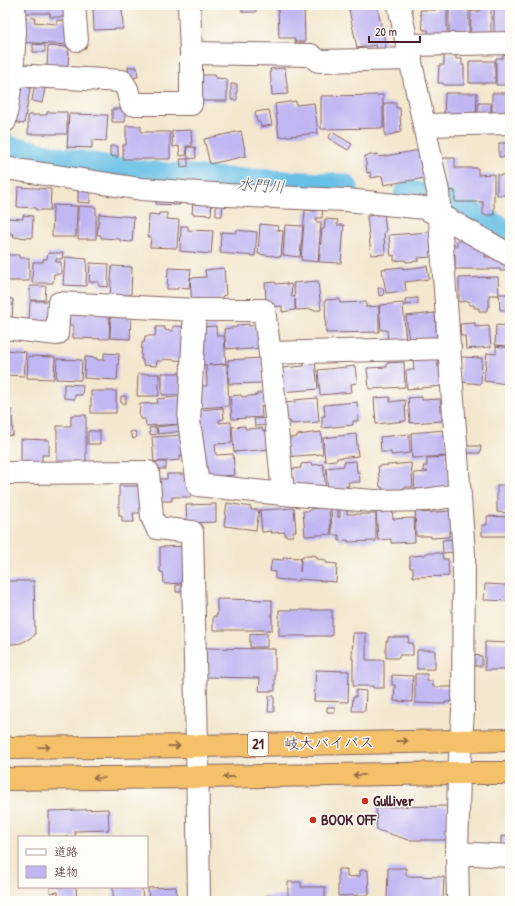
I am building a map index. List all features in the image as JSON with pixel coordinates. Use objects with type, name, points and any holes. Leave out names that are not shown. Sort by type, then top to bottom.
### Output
[{"type":"highway","name":"岐大バイパス","points":[[5,748],[510,740]]},
{"type":"highway","name":"21","points":[[5,779],[510,773]]},
{"type":"street","points":[[5,121],[12,75],[10,32],[14,5]]},
{"type":"street","points":[[74,5],[77,40]]},
{"type":"street","points":[[12,75],[122,82],[127,89],[131,104],[191,104],[189,5]]},
{"type":"street","points":[[399,5],[425,125],[439,206],[464,554],[463,711],[459,773],[457,852],[458,901]]},
{"type":"street","points":[[191,53],[311,55],[318,61],[510,43]]},
{"type":"street","points":[[425,125],[510,123]]},
{"type":"street","points":[[5,168],[141,189],[228,195],[346,200],[425,208],[439,206]]},
{"type":"street","points":[[439,206],[449,220],[510,255]]},
{"type":"street","points":[[5,328],[57,334],[59,303],[195,310],[264,310],[270,354],[283,494]]},
{"type":"street","points":[[195,310],[189,421],[198,485],[283,494],[374,501],[425,500],[460,495]]},
{"type":"street","points":[[270,354],[450,348]]},
{"type":"street","points":[[5,473],[148,472],[152,517],[157,528],[192,532],[199,901]]},
{"type":"street","points":[[457,852],[510,856]]},
{"type":"building","points":[[26,5],[69,5],[69,17],[50,17],[50,13],[26,13]]},
{"type":"building","points":[[242,5],[256,5],[256,12],[242,12]]},
{"type":"building","points":[[278,5],[304,5],[305,42],[295,42],[294,38],[279,38]]},
{"type":"building","points":[[348,5],[377,5],[386,48],[377,50],[376,45],[357,48]]},
{"type":"building","points":[[470,5],[476,5],[476,10],[470,10]]},
{"type":"building","points":[[493,5],[501,5],[500,8],[510,8],[510,39],[494,38]]},
{"type":"building","points":[[122,6],[123,29],[94,30],[93,7]]},
{"type":"building","points":[[449,6],[463,6],[463,10],[469,10],[469,35],[449,35]]},
{"type":"building","points":[[436,7],[447,7],[447,37],[429,37],[428,30],[423,30],[420,10],[436,10]]},
{"type":"building","points":[[480,8],[491,8],[491,37],[470,40],[471,11],[480,11]]},
{"type":"building","points":[[21,17],[35,18],[34,22],[57,24],[57,20],[69,21],[69,45],[19,42]]},
{"type":"building","points":[[33,44],[45,45],[45,52],[33,52]]},
{"type":"building","points":[[48,46],[69,47],[68,67],[47,66]]},
{"type":"building","points":[[444,53],[456,54],[456,59],[462,59],[462,65],[464,65],[464,85],[444,85],[443,83],[438,83],[439,65],[444,65]]},
{"type":"building","points":[[503,53],[510,53],[510,85],[496,85],[496,58],[503,58]]},
{"type":"building","points":[[469,61],[495,61],[495,83],[469,83]]},
{"type":"building","points":[[128,67],[137,67],[138,77],[129,78]]},
{"type":"building","points":[[285,68],[288,94],[272,95],[270,69]]},
{"type":"building","points":[[198,75],[215,75],[216,78],[227,79],[227,101],[199,101]]},
{"type":"building","points":[[20,82],[31,84],[24,124],[12,122]]},
{"type":"building","points":[[35,82],[46,84],[42,103],[32,101]]},
{"type":"building","points":[[231,84],[237,84],[237,100],[231,100]]},
{"type":"building","points":[[445,93],[477,93],[476,119],[444,118]]},
{"type":"building","points":[[492,93],[509,93],[509,114],[492,114]]},
{"type":"building","points":[[383,95],[383,128],[321,129],[321,96]]},
{"type":"building","points":[[296,101],[296,105],[314,103],[318,133],[279,137],[275,104]]},
{"type":"building","points":[[384,103],[396,103],[396,108],[400,108],[401,132],[385,136]]},
{"type":"building","points":[[478,103],[491,103],[491,116],[478,116]]},
{"type":"building","points":[[112,109],[125,109],[125,122],[112,122]]},
{"type":"building","points":[[269,110],[272,125],[261,127],[260,122],[257,122],[255,112]]},
{"type":"building","points":[[47,112],[67,112],[67,134],[28,134],[28,115],[47,115]]},
{"type":"building","points":[[69,114],[108,115],[106,141],[92,140],[92,148],[67,147]]},
{"type":"building","points":[[126,126],[141,126],[141,132],[170,132],[170,159],[123,159],[123,145],[126,145]]},
{"type":"building","points":[[191,130],[192,146],[186,146],[187,155],[180,156],[179,146],[173,147],[172,131]]},
{"type":"building","points":[[241,131],[246,156],[210,164],[204,139]]},
{"type":"building","points":[[332,132],[352,144],[348,150],[328,138]]},
{"type":"building","points":[[506,141],[510,141],[510,157],[499,157],[499,143],[506,143]]},
{"type":"building","points":[[110,146],[118,146],[118,157],[110,156]]},
{"type":"building","points":[[187,147],[195,147],[196,158],[188,159]]},
{"type":"building","points":[[420,150],[425,178],[384,185],[382,176],[371,178],[370,172],[367,173],[365,156],[378,154],[379,157]]},
{"type":"building","points":[[443,158],[455,158],[455,168],[478,168],[478,175],[494,174],[494,215],[483,215],[483,202],[455,202],[455,191],[445,190]]},
{"type":"building","points":[[180,159],[188,159],[188,166],[181,167]]},
{"type":"building","points":[[497,175],[510,175],[510,195],[497,195]]},
{"type":"building","points":[[18,187],[51,189],[50,210],[36,210],[36,208],[17,207]]},
{"type":"building","points":[[78,190],[90,191],[90,203],[78,202]]},
{"type":"building","points":[[157,198],[180,199],[180,205],[156,204]]},
{"type":"building","points":[[193,200],[212,201],[211,215],[192,214]]},
{"type":"building","points":[[216,201],[223,201],[222,216],[216,216]]},
{"type":"building","points":[[53,205],[77,206],[76,237],[52,237]]},
{"type":"building","points":[[316,205],[323,206],[322,218],[316,218],[316,222],[321,222],[318,262],[301,260],[305,210],[316,211]]},
{"type":"building","points":[[78,206],[96,207],[96,239],[78,239]]},
{"type":"building","points":[[159,213],[167,213],[167,219],[179,220],[177,248],[150,247],[151,237],[148,237],[149,214],[159,215]]},
{"type":"building","points":[[99,214],[134,217],[132,242],[120,241],[120,239],[101,238],[101,235],[97,235]]},
{"type":"building","points":[[384,214],[386,232],[384,232],[385,254],[371,255],[367,216]]},
{"type":"building","points":[[23,215],[33,216],[32,238],[13,237],[14,234],[6,233],[7,218],[23,219]]},
{"type":"building","points":[[325,219],[338,220],[337,225],[344,225],[341,263],[319,262],[322,229],[324,229]]},
{"type":"building","points":[[260,224],[278,226],[277,230],[283,231],[281,257],[258,254]]},
{"type":"building","points":[[285,225],[303,226],[300,257],[283,255]]},
{"type":"building","points":[[181,226],[188,226],[188,230],[213,231],[211,254],[180,251]]},
{"type":"building","points":[[236,230],[257,232],[255,256],[220,253],[221,232],[236,233]]},
{"type":"building","points":[[430,232],[432,257],[418,258],[419,261],[394,261],[394,255],[391,256],[389,235]]},
{"type":"building","points":[[457,241],[476,241],[485,248],[485,257],[500,257],[510,260],[510,271],[500,271],[500,269],[455,269],[455,254],[452,254],[452,245],[457,246]]},
{"type":"building","points":[[48,253],[63,253],[62,259],[56,259],[56,262],[61,262],[61,274],[54,274],[53,283],[32,283],[33,262],[43,262],[43,259],[47,259]]},
{"type":"building","points":[[5,255],[19,255],[19,258],[29,258],[29,281],[5,281]]},
{"type":"building","points":[[65,257],[87,259],[86,286],[63,285]]},
{"type":"building","points":[[90,263],[109,264],[108,287],[99,286],[99,282],[89,282]]},
{"type":"building","points":[[112,266],[132,267],[131,295],[123,295],[123,299],[110,299]]},
{"type":"building","points":[[427,266],[429,279],[405,282],[406,291],[386,293],[382,269],[403,267],[403,269]]},
{"type":"building","points":[[168,268],[191,269],[189,288],[178,287],[178,289],[167,289]]},
{"type":"building","points":[[224,268],[226,295],[222,296],[222,300],[192,303],[190,278],[206,277],[205,270]]},
{"type":"building","points":[[498,277],[499,295],[489,295],[489,307],[487,307],[487,311],[479,311],[479,308],[474,308],[474,305],[469,305],[469,301],[459,302],[459,278]]},
{"type":"building","points":[[318,281],[321,310],[296,310],[295,299],[295,310],[282,312],[282,306],[270,307],[266,302],[265,283],[275,282],[276,284],[291,284],[292,297],[295,297],[293,283]]},
{"type":"building","points":[[30,286],[46,286],[45,300],[30,300]]},
{"type":"building","points":[[378,288],[383,288],[384,295],[379,296]]},
{"type":"building","points":[[499,294],[510,294],[510,310],[500,310]]},
{"type":"building","points":[[418,298],[418,304],[405,305],[405,299]]},
{"type":"building","points":[[5,299],[13,299],[12,322],[5,322]]},
{"type":"building","points":[[340,299],[340,303],[366,302],[366,307],[379,306],[379,332],[326,333],[325,300]]},
{"type":"building","points":[[30,301],[51,301],[53,322],[29,326]]},
{"type":"building","points":[[403,303],[406,343],[388,344],[387,330],[381,330],[379,307],[380,305]]},
{"type":"building","points":[[69,312],[110,313],[109,339],[73,338],[73,325],[69,325]]},
{"type":"building","points":[[435,313],[437,340],[409,342],[406,316]]},
{"type":"building","points":[[111,316],[131,316],[130,339],[110,338]]},
{"type":"building","points":[[475,323],[475,327],[489,326],[491,347],[466,349],[465,336],[461,336],[460,324]]},
{"type":"building","points":[[249,324],[249,326],[260,325],[262,348],[237,350],[237,348],[226,349],[224,329],[237,327],[237,325]]},
{"type":"building","points":[[496,325],[510,326],[510,346],[495,345]]},
{"type":"building","points":[[173,326],[188,327],[186,361],[163,359],[163,361],[157,361],[156,366],[143,365],[143,360],[141,360],[142,342],[144,343],[145,336],[155,336],[156,327],[165,327],[165,330],[173,331]]},
{"type":"building","points":[[216,326],[217,336],[224,336],[226,364],[208,365],[227,364],[229,406],[198,408],[200,386],[207,386],[206,365],[202,365],[200,327]]},
{"type":"building","points":[[496,346],[510,348],[510,386],[507,386],[507,384],[484,381],[487,353],[496,354]]},
{"type":"building","points":[[5,350],[26,352],[24,376],[5,375]]},
{"type":"building","points":[[104,353],[119,354],[117,380],[84,378],[85,357],[104,360]]},
{"type":"building","points":[[28,356],[55,357],[54,379],[27,378]]},
{"type":"building","points":[[461,357],[482,358],[481,384],[460,382]]},
{"type":"building","points":[[262,358],[263,383],[229,384],[228,360]]},
{"type":"building","points":[[438,358],[438,367],[443,367],[444,386],[407,389],[406,370],[414,370],[413,360]]},
{"type":"building","points":[[57,359],[82,360],[81,380],[56,379]]},
{"type":"building","points":[[315,361],[318,389],[281,392],[282,368],[304,366],[303,362]]},
{"type":"building","points":[[404,362],[405,387],[369,389],[367,368],[387,367],[387,363]]},
{"type":"building","points":[[355,366],[357,383],[351,384],[352,392],[320,395],[318,370]]},
{"type":"building","points":[[162,373],[180,373],[180,395],[162,395]]},
{"type":"building","points":[[138,374],[159,374],[159,396],[137,396]]},
{"type":"building","points":[[64,384],[83,385],[82,395],[75,395],[75,399],[64,398]]},
{"type":"building","points":[[91,391],[116,391],[116,413],[91,413]]},
{"type":"building","points":[[257,393],[267,393],[268,406],[261,406],[262,417],[232,419],[230,396],[241,395],[242,397],[257,395]]},
{"type":"building","points":[[121,396],[126,396],[126,403],[121,403]]},
{"type":"building","points":[[183,396],[183,424],[146,426],[145,419],[141,419],[141,417],[139,417],[140,404],[158,403],[157,399]]},
{"type":"building","points":[[390,397],[390,402],[405,400],[406,421],[376,424],[374,398]]},
{"type":"building","points":[[422,397],[422,400],[440,399],[442,421],[410,423],[408,398]]},
{"type":"building","points":[[317,398],[319,422],[291,424],[290,421],[287,421],[285,403],[295,402],[294,400]]},
{"type":"building","points":[[357,402],[358,421],[353,421],[353,425],[322,428],[322,416],[325,416],[324,405]]},
{"type":"building","points":[[223,408],[224,419],[219,420],[219,423],[231,422],[232,443],[215,444],[216,455],[233,454],[235,475],[203,478],[197,410]]},
{"type":"building","points":[[5,410],[12,410],[13,435],[5,436]]},
{"type":"building","points":[[71,415],[86,415],[86,465],[57,465],[57,426],[71,426]]},
{"type":"building","points":[[270,418],[270,425],[255,426],[254,419]]},
{"type":"building","points":[[183,424],[183,431],[158,434],[157,427]]},
{"type":"building","points":[[245,426],[245,429],[262,428],[263,431],[267,431],[271,449],[234,452],[232,427]]},
{"type":"building","points":[[156,427],[157,434],[150,435],[149,428]]},
{"type":"building","points":[[445,430],[447,456],[412,458],[411,433]]},
{"type":"building","points":[[88,431],[100,431],[100,444],[88,444]]},
{"type":"building","points":[[135,431],[137,437],[133,439],[130,432]]},
{"type":"building","points":[[321,432],[323,454],[284,457],[283,439],[297,437],[297,435]]},
{"type":"building","points":[[356,434],[358,456],[325,461],[323,438]]},
{"type":"building","points":[[409,434],[410,453],[391,455],[391,452],[381,452],[380,437]]},
{"type":"building","points":[[185,435],[186,455],[180,455],[180,460],[154,462],[152,437]]},
{"type":"building","points":[[21,439],[49,440],[49,455],[42,455],[42,467],[21,467]]},
{"type":"building","points":[[465,446],[481,446],[480,453],[465,453]]},
{"type":"building","points":[[446,457],[446,464],[448,464],[449,485],[447,485],[447,488],[415,492],[414,473],[428,472],[424,471],[423,466],[427,466],[427,458]]},
{"type":"building","points":[[356,461],[360,482],[348,482],[349,486],[346,486],[347,491],[328,492],[326,468],[344,466],[344,462]]},
{"type":"building","points":[[154,462],[166,462],[166,469],[155,469]]},
{"type":"building","points":[[312,463],[312,465],[323,464],[326,489],[294,490],[292,469],[301,468],[301,464]]},
{"type":"building","points":[[411,463],[413,487],[383,491],[382,487],[380,487],[378,466]]},
{"type":"building","points":[[167,474],[191,474],[191,497],[172,497],[172,501],[161,501],[160,479],[167,479]]},
{"type":"building","points":[[497,485],[510,485],[510,513],[497,512]]},
{"type":"building","points":[[119,486],[143,486],[143,513],[133,513],[134,522],[122,522],[122,516],[119,516]]},
{"type":"building","points":[[227,503],[251,507],[251,510],[259,510],[256,530],[224,526]]},
{"type":"building","points":[[216,504],[216,522],[187,523],[186,505]]},
{"type":"building","points":[[340,506],[347,506],[347,514],[376,514],[376,541],[339,541],[339,535],[332,535],[331,508],[338,508],[338,517],[340,517]]},
{"type":"building","points":[[415,506],[422,506],[422,513],[451,511],[455,531],[449,532],[449,537],[431,538],[431,536],[416,536]]},
{"type":"building","points":[[329,507],[331,534],[305,536],[303,511]]},
{"type":"building","points":[[294,508],[296,531],[293,531],[293,536],[285,536],[285,532],[262,532],[260,510]]},
{"type":"building","points":[[392,509],[393,519],[414,518],[415,542],[391,543],[391,539],[378,540],[376,510]]},
{"type":"building","points":[[487,516],[510,517],[510,536],[482,536],[482,525],[487,525]]},
{"type":"building","points":[[454,539],[455,552],[443,553],[442,540]]},
{"type":"building","points":[[187,546],[183,583],[164,584],[163,572],[160,572],[160,547]]},
{"type":"building","points":[[425,553],[442,553],[443,559],[448,559],[449,576],[413,577],[413,568],[410,568],[410,556],[425,555]]},
{"type":"building","points":[[303,556],[317,556],[317,559],[326,560],[326,563],[337,564],[336,582],[275,579],[275,572],[270,571],[272,559],[283,560],[284,557],[303,558]]},
{"type":"building","points":[[5,581],[34,581],[35,635],[21,643],[5,644]]},
{"type":"building","points":[[485,584],[510,585],[510,601],[484,600]]},
{"type":"building","points":[[176,585],[189,585],[189,592],[176,592]]},
{"type":"building","points":[[217,599],[272,600],[272,630],[213,630],[213,616],[217,616]]},
{"type":"building","points":[[279,610],[332,610],[332,636],[279,636]]},
{"type":"building","points":[[267,633],[267,647],[250,647],[250,634]]},
{"type":"building","points":[[353,633],[366,633],[366,660],[384,660],[384,688],[373,688],[373,686],[353,686]]},
{"type":"building","points":[[388,637],[409,637],[408,643],[413,643],[413,655],[399,655],[399,658],[386,658],[386,641],[388,641]]},
{"type":"building","points":[[485,642],[510,643],[510,670],[485,670]]},
{"type":"building","points":[[206,648],[275,649],[275,691],[259,691],[260,678],[205,677]]},
{"type":"building","points":[[417,650],[435,650],[435,669],[417,669]]},
{"type":"building","points":[[472,655],[482,656],[482,666],[471,666]]},
{"type":"building","points":[[316,670],[349,671],[348,702],[314,701]]},
{"type":"building","points":[[415,674],[427,674],[427,681],[433,681],[433,687],[456,687],[455,702],[445,702],[445,704],[415,703]]},
{"type":"building","points":[[392,675],[413,676],[412,702],[394,701],[395,685],[392,685]]},
{"type":"building","points":[[356,690],[366,691],[365,711],[352,711],[353,697],[356,697]]},
{"type":"building","points":[[269,696],[274,696],[274,712],[268,712]]},
{"type":"building","points":[[327,707],[335,707],[335,712],[327,712]]},
{"type":"building","points":[[447,806],[448,840],[409,840],[377,830],[376,807]]},
{"type":"building","points":[[108,809],[109,830],[75,831],[75,836],[49,836],[49,811]]},
{"type":"building","points":[[501,836],[510,837],[510,851],[501,850]]},
{"type":"building","points":[[388,868],[406,868],[406,876],[444,877],[443,901],[387,900]]},
{"type":"building","points":[[338,869],[347,869],[347,877],[360,876],[360,870],[368,870],[369,895],[338,896]]},
{"type":"building","points":[[288,882],[301,882],[301,887],[325,887],[325,901],[264,901],[264,896],[288,896]]},
{"type":"building","points":[[176,887],[177,901],[149,901],[148,888]]},
{"type":"building","points":[[50,888],[76,888],[77,901],[58,901],[58,892],[50,893]]},
{"type":"building","points":[[113,888],[142,888],[143,901],[116,901],[116,898],[113,898]]},
{"type":"waterway","points":[[5,133],[13,139],[25,154]]},
{"type":"waterway","name":"水門川","points":[[5,152],[25,154],[59,162],[133,175],[213,182],[343,189]]},
{"type":"waterway","name":"水門川","points":[[409,196],[422,198],[448,207],[474,218],[510,237]]},
{"type":"place","name":"Gulliver","points":[[365,801]]},
{"type":"place","name":"BOOK OFF","points":[[313,820]]}]
